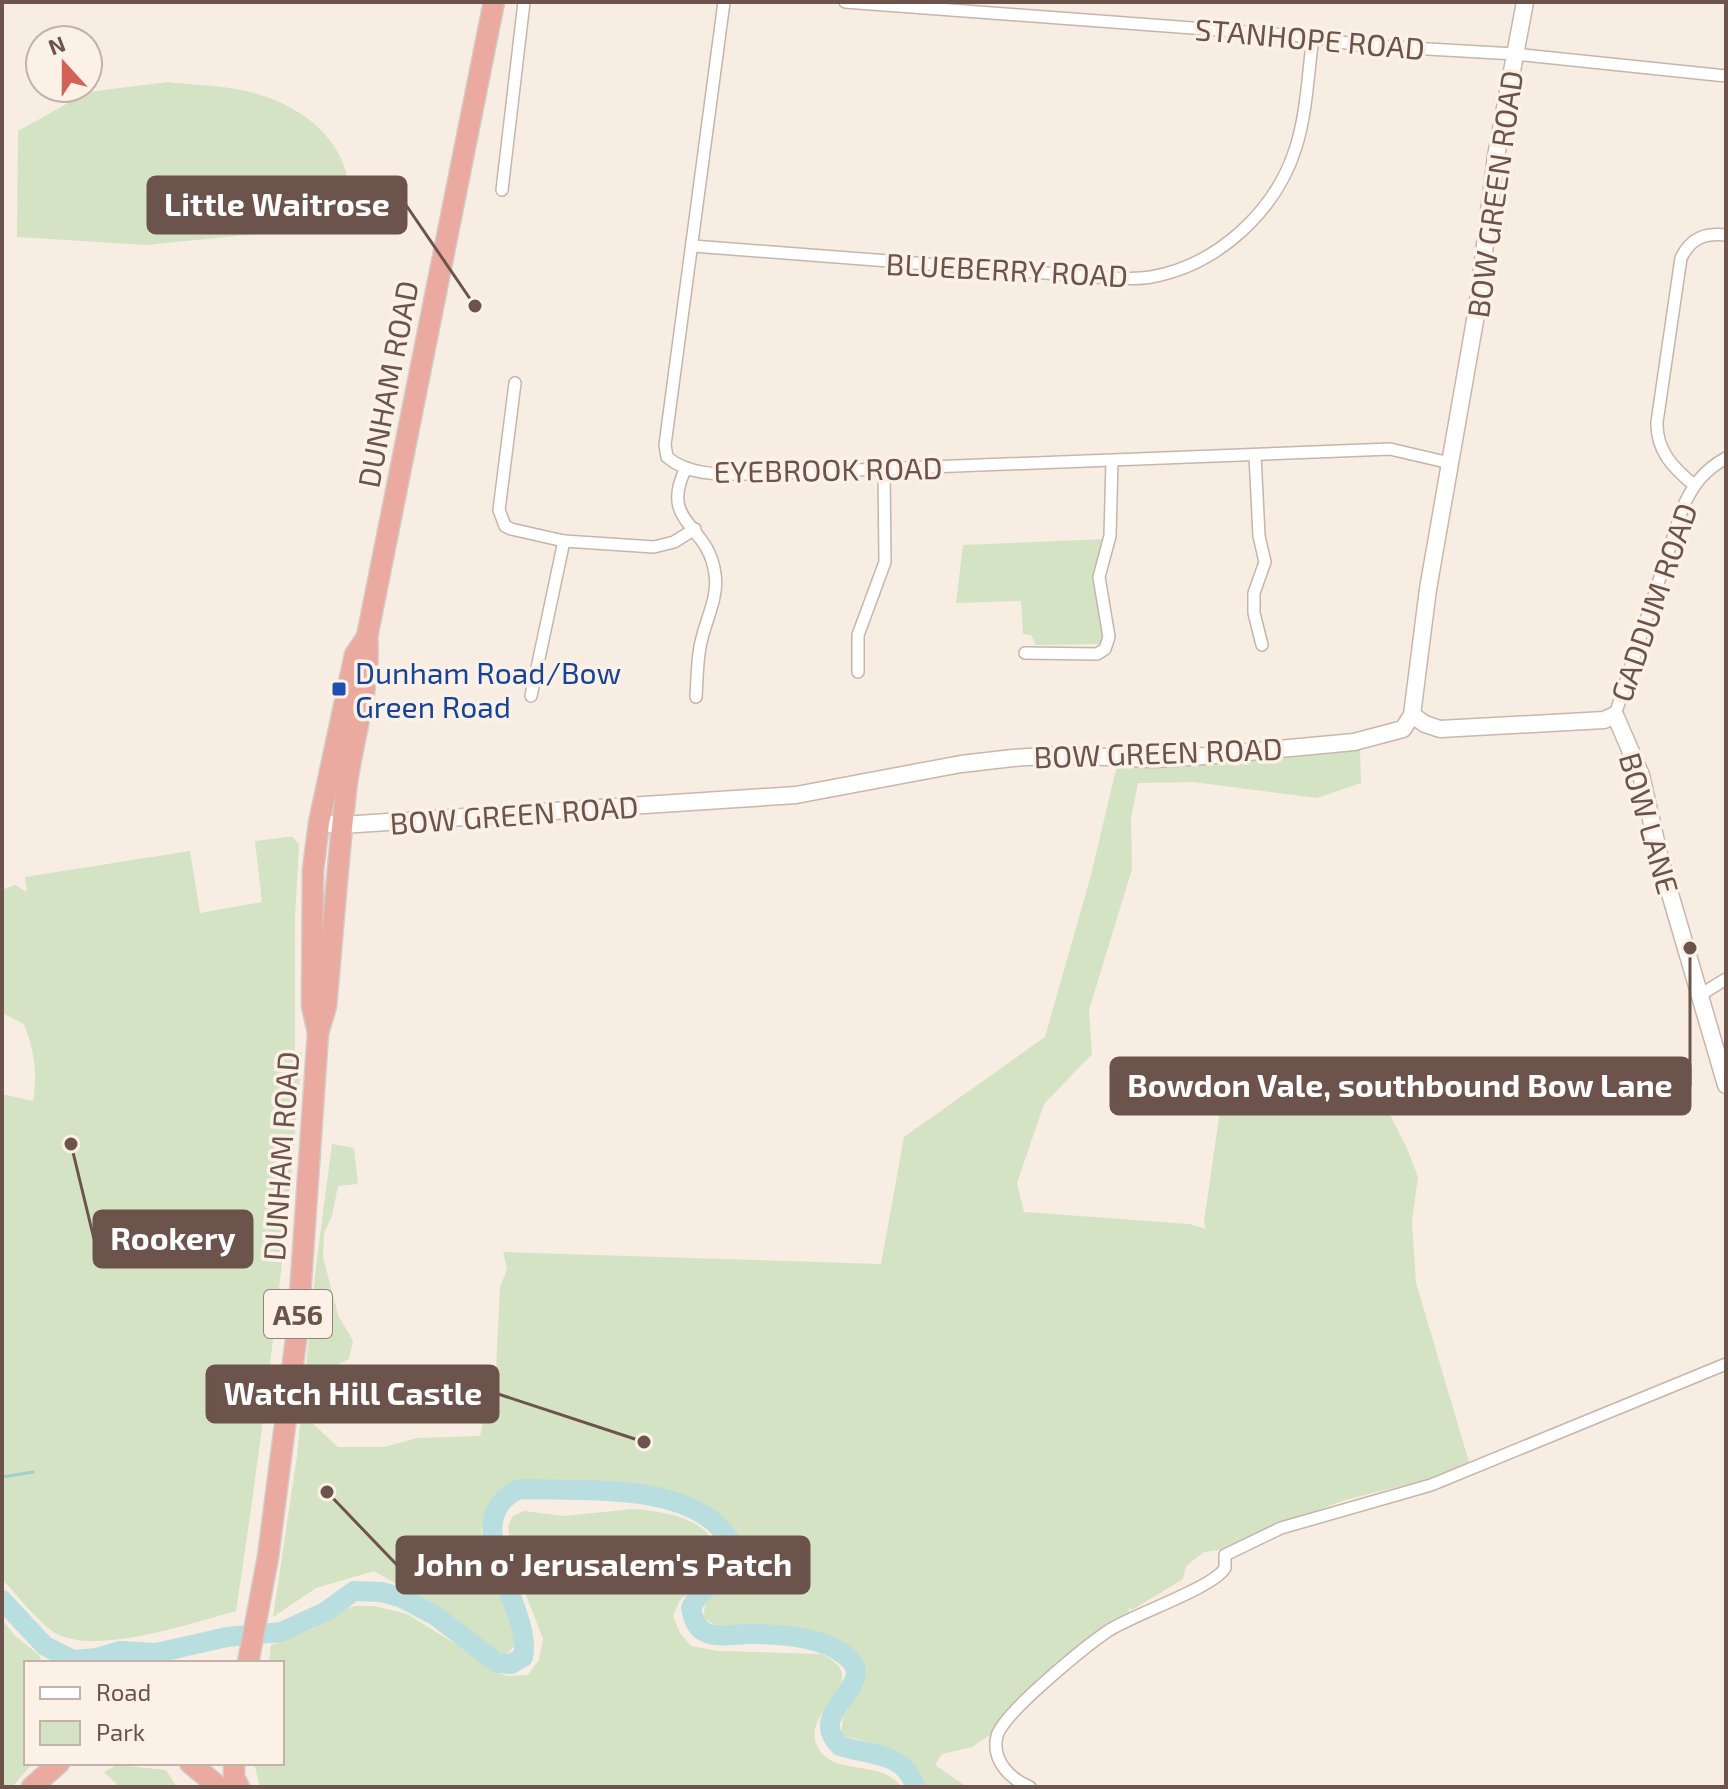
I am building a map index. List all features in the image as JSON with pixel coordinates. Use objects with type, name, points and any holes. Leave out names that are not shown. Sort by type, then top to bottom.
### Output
[{"type":"highway","name":"DUNHAM ROAD","points":[[248,1661],[260,1607],[298,1324],[318,1033],[326,1006],[342,825],[354,737],[369,659],[367,637],[494,2]]},
{"type":"highway","name":"DUNHAM ROAD","points":[[318,1033],[312,1006],[313,870],[319,823],[355,655],[367,637]]},
{"type":"highway","points":[[32,1787],[57,1765]]},
{"type":"highway","points":[[192,1765],[219,1787]]},
{"type":"highway","points":[[234,1765],[234,1777],[239,1787]]},
{"type":"main road","name":"BOW GREEN ROAD","points":[[319,823],[342,825],[796,795],[961,764],[1013,758],[1061,755],[1153,759],[1205,756],[1354,742],[1403,729],[1412,715],[1428,589],[1475,322],[1496,156],[1525,2]]},
{"type":"main road","name":"BOW LANE","points":[[1412,715],[1440,729],[1604,720],[1615,715],[1641,775],[1661,863],[1726,1085]]},
{"type":"street","points":[[502,190],[524,2]]},
{"type":"street","name":"EYEBROOK ROAD","points":[[724,2],[665,445],[667,457],[699,472],[753,474],[1390,449],[1450,463]]},
{"type":"street","name":"STANHOPE ROAD","points":[[845,2],[1313,37],[1358,45],[1515,54],[1726,76]]},
{"type":"street","name":"BLUEBERRY ROAD","points":[[693,246],[1131,279],[1175,271],[1227,243],[1263,209],[1275,189],[1296,147],[1313,37]]},
{"type":"street","points":[[1694,485],[1674,469],[1666,457],[1656,433],[1657,422],[1681,258],[1696,238],[1707,234],[1726,235]]},
{"type":"street","points":[[515,383],[500,517],[511,529],[564,541],[654,547],[674,542],[695,529]]},
{"type":"street","points":[[1255,455],[1259,536],[1265,562],[1254,593],[1254,613],[1262,645]]},
{"type":"street","name":"GADDUM ROAD","points":[[1615,715],[1683,507],[1705,472],[1726,458]]},
{"type":"street","points":[[1025,653],[1097,654],[1105,649],[1109,637],[1099,577],[1110,536],[1112,461]]},
{"type":"street","points":[[686,468],[680,481],[677,503],[680,515],[704,542],[716,575],[714,596],[700,647],[696,697]]},
{"type":"street","points":[[858,672],[858,635],[885,562],[884,469]]},
{"type":"street","points":[[531,696],[564,541]]},
{"type":"street","points":[[1700,995],[1726,979]]},
{"type":"street","points":[[1030,1787],[1006,1773],[996,1748],[997,1734],[1012,1713],[1108,1631],[1133,1616],[1217,1578],[1225,1568],[1225,1555],[1233,1550],[1281,1528],[1431,1485],[1726,1364]]},
{"type":"green space","points":[[168,82],[228,88],[261,95],[285,105],[306,117],[324,133],[338,152],[347,173],[350,198],[347,225],[146,245],[17,237],[18,131],[66,104],[104,104],[104,90]]},
{"type":"green space","points":[[1106,539],[1096,571],[1105,633],[1099,644],[1036,645],[1031,635],[1023,634],[1021,601],[956,603],[963,545]]},
{"type":"green space","points":[[1360,747],[1361,783],[1317,798],[1194,782],[1138,783],[1131,818],[1132,869],[1089,1010],[1092,1054],[1044,1104],[1017,1183],[1024,1212],[1189,1224],[1206,1229],[1204,1222],[1222,1096],[1302,1103],[1378,1092],[1418,1177],[1412,1221],[1416,1283],[1469,1462],[1425,1480],[1345,1500],[1219,1550],[1204,1552],[1186,1566],[1183,1579],[1132,1610],[1128,1606],[1130,1612],[1094,1633],[1012,1708],[990,1735],[972,1747],[942,1754],[935,1765],[967,1787],[922,1787],[911,1765],[890,1750],[841,1736],[843,1716],[863,1687],[847,1646],[736,1637],[703,1618],[707,1595],[740,1560],[696,1503],[561,1486],[508,1488],[481,1530],[518,1642],[505,1656],[427,1601],[374,1571],[316,1588],[273,1617],[297,1456],[332,1144],[354,1148],[358,1184],[338,1186],[332,1216],[324,1233],[323,1257],[338,1315],[353,1341],[349,1359],[321,1373],[313,1395],[311,1422],[338,1447],[384,1447],[417,1438],[480,1436],[496,1371],[500,1287],[507,1269],[503,1252],[881,1264],[904,1137],[1045,1037],[1091,875],[1117,765]]},
{"type":"green space","points":[[293,837],[299,845],[295,918],[295,1051],[302,1053],[274,1333],[236,1611],[122,1639],[77,1640],[59,1635],[46,1626],[2,1579],[2,1094],[33,1101],[35,1071],[24,1024],[2,1013],[2,890],[15,885],[27,892],[25,877],[190,851],[200,913],[262,902],[255,841]]},
{"type":"green space","points":[[632,1509],[662,1512],[691,1522],[703,1530],[712,1540],[717,1553],[716,1570],[680,1600],[673,1616],[680,1633],[691,1646],[718,1651],[821,1654],[836,1664],[842,1674],[841,1684],[819,1718],[815,1730],[816,1743],[832,1761],[881,1773],[901,1787],[260,1787],[254,1765],[284,1765],[284,1661],[269,1661],[271,1645],[313,1629],[344,1609],[374,1606],[407,1614],[462,1648],[490,1670],[507,1676],[528,1675],[539,1660],[543,1639],[513,1561],[508,1526],[513,1516],[524,1511],[564,1516]]},
{"type":"green space","points":[[2,1619],[14,1635],[44,1661],[24,1661],[24,1765],[31,1765],[12,1787],[2,1787]]},
{"type":"green space","points":[[117,1765],[166,1770],[177,1787],[120,1787],[104,1772]]},
{"type":"waterway","points":[[2,1477],[33,1472]]},
{"type":"waterway","points":[[2,1600],[45,1646],[73,1660],[120,1651],[156,1653],[227,1637],[281,1632],[325,1612],[354,1591],[381,1592],[400,1597],[436,1616],[497,1663],[511,1664],[523,1657],[523,1637],[494,1544],[493,1522],[500,1504],[519,1489],[596,1490],[650,1496],[698,1511],[717,1525],[732,1546],[734,1562],[700,1594],[691,1608],[700,1629],[717,1635],[794,1637],[835,1649],[851,1661],[856,1673],[853,1684],[831,1719],[831,1732],[840,1746],[895,1761],[910,1776],[915,1787]]},
{"type":"waterway","points":[[106,1655],[107,1661]]},
{"type":"place","name":"Little Waitrose","points":[[475,306]]},
{"type":"place","name":"Dunham Road/Bow Green Road","points":[[339,689]]},
{"type":"place","name":"Bowdon Vale, southbound Bow Lane","points":[[1690,948]]},
{"type":"place","name":"Rookery","points":[[71,1144]]},
{"type":"place","name":"Watch Hill Castle","points":[[644,1442]]},
{"type":"place","name":"John o' Jerusalem's Patch","points":[[327,1492]]}]
